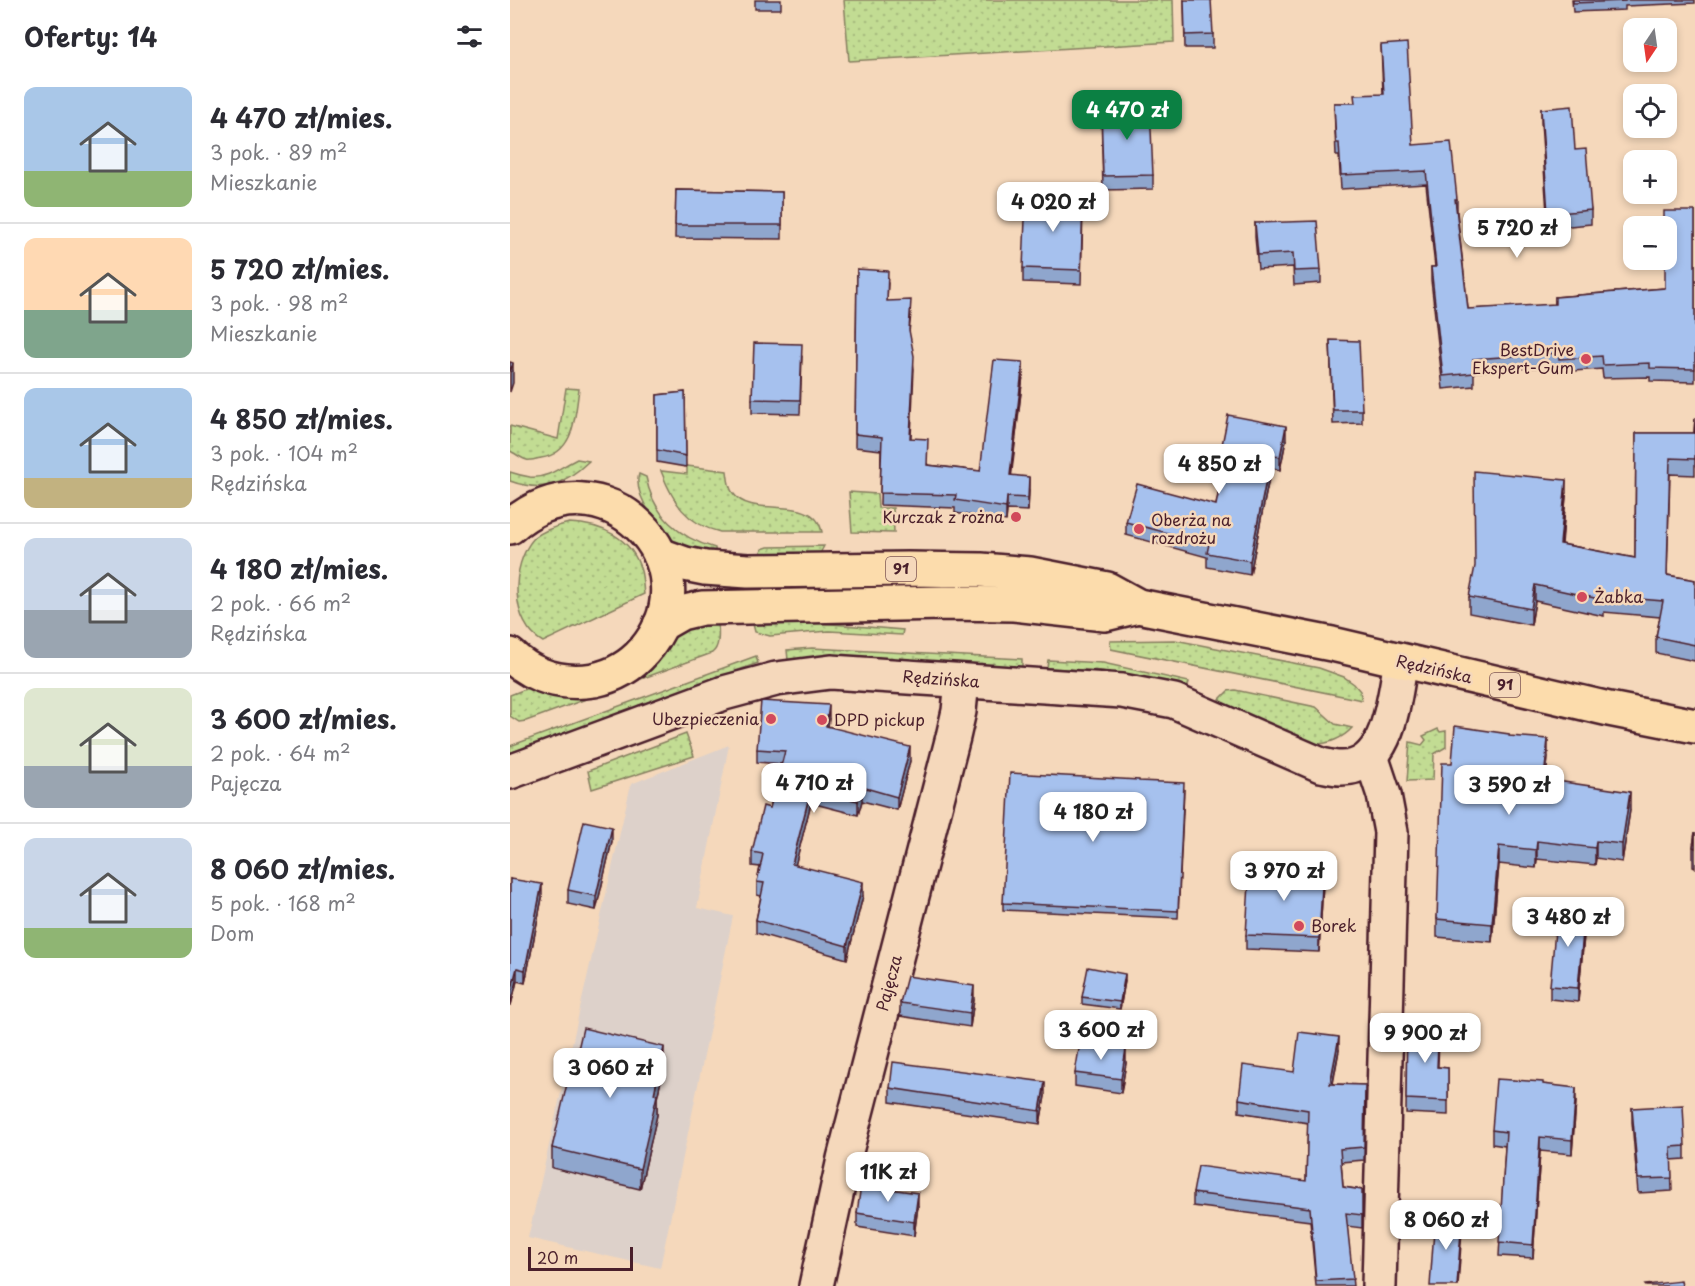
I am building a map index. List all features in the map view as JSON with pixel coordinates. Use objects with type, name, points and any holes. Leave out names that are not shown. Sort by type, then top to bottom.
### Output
[{"type":"main road","points":[[510,495],[542,505]]},
{"type":"main road","points":[[510,527],[542,505],[559,500],[576,499],[600,502],[622,512],[652,539],[660,555],[667,590],[660,625],[650,643],[637,659],[620,671],[601,679],[580,682],[525,679],[524,667],[510,655]]},
{"type":"main road","name":"Rędzińska","points":[[660,555],[705,568],[748,571],[918,569],[981,570],[1030,574],[1107,589],[1138,606],[1332,644],[1609,709],[1695,726]]},
{"type":"main road","name":"Rędzińska","points":[[660,625],[681,613],[702,608],[944,603],[1014,604],[1105,614],[1138,606]]},
{"type":"street","points":[[1379,1286],[1391,832],[1384,795],[1371,756],[1383,741],[1401,661]]},
{"type":"street","name":"Rędzińska","points":[[510,772],[724,693],[776,679],[831,672],[1122,691],[1174,701],[1321,765],[1341,769],[1355,766],[1371,756]]},
{"type":"street","name":"Pajęcza","points":[[816,1286],[847,1148],[953,737],[962,681]]},
{"type":"shaded area","points":[[729,745],[697,908],[733,916],[660,1268],[528,1238],[631,784]]},
{"type":"green space","points":[[844,0],[1173,0],[1174,42],[849,61]]},
{"type":"green space","points":[[566,388],[579,389],[571,432],[561,449],[552,455],[530,460],[510,451],[510,426],[558,439]]},
{"type":"green space","points":[[577,459],[589,461],[562,481],[533,486],[510,481],[510,472],[530,477],[543,476]]},
{"type":"green space","points":[[687,466],[727,471],[731,491],[742,501],[807,513],[817,520],[822,532],[720,532],[708,528],[682,510],[670,492],[661,471],[687,474]]},
{"type":"green space","points":[[639,474],[646,477],[649,491],[661,514],[690,538],[715,548],[716,558],[683,547],[665,533],[644,503],[638,482]]},
{"type":"green space","points":[[849,492],[877,494],[878,508],[893,508],[894,533],[852,532]]},
{"type":"green space","points":[[569,523],[592,526],[623,541],[637,559],[642,574],[644,594],[543,642],[524,622],[519,608],[517,593],[521,563],[526,549],[534,538],[550,529]]},
{"type":"green space","points":[[824,546],[818,557],[758,559],[762,549],[768,547]]},
{"type":"green space","points":[[718,620],[718,642],[712,653],[526,721],[519,722],[510,716],[510,695],[533,686],[660,652],[685,629]]},
{"type":"green space","points":[[752,620],[784,620],[903,630],[902,635],[829,631],[770,636],[755,632]]},
{"type":"green space","points":[[1175,640],[1319,668],[1344,677],[1354,684],[1360,691],[1362,700],[1111,649],[1110,641]]},
{"type":"green space","points":[[812,648],[1022,659],[1022,667],[812,657],[788,660],[787,650]]},
{"type":"green space","points":[[756,656],[758,663],[510,753],[510,746]]},
{"type":"green space","points":[[1048,660],[1103,663],[1189,682],[1187,689],[1102,671],[1047,668]]},
{"type":"green space","points":[[1235,690],[1316,707],[1335,724],[1352,728],[1330,742],[1315,744],[1306,742],[1280,733],[1216,703],[1228,691]]},
{"type":"green space","points":[[1438,729],[1440,732],[1446,731],[1446,747],[1434,754],[1433,780],[1407,781],[1410,742],[1422,745],[1426,740],[1423,736]]},
{"type":"green space","points":[[686,734],[694,756],[592,789],[588,771]]},
{"type":"building","points":[[1184,0],[1211,0],[1213,34],[1185,35]]},
{"type":"building","points":[[1573,0],[1625,0],[1625,1],[1573,3]]},
{"type":"building","points":[[1407,43],[1413,145],[1451,142],[1468,309],[1555,304],[1555,297],[1665,288],[1665,270],[1677,270],[1677,216],[1664,216],[1664,211],[1695,211],[1695,369],[1650,368],[1650,363],[1603,365],[1602,356],[1559,359],[1559,353],[1473,359],[1474,373],[1443,376],[1431,267],[1436,267],[1426,171],[1341,175],[1339,143],[1336,143],[1334,103],[1355,103],[1354,95],[1384,94],[1381,45]]},
{"type":"building","points":[[1150,106],[1153,175],[1103,176],[1101,108]]},
{"type":"building","points":[[1572,106],[1575,150],[1586,149],[1591,210],[1548,214],[1541,109]]},
{"type":"building","points":[[676,190],[782,192],[782,225],[675,225]]},
{"type":"building","points":[[1026,195],[1083,197],[1081,270],[1023,268]]},
{"type":"building","points":[[1317,221],[1321,270],[1294,271],[1293,253],[1258,255],[1255,223]]},
{"type":"building","points":[[857,269],[888,271],[887,301],[911,300],[909,330],[914,356],[910,438],[928,439],[927,465],[980,471],[994,360],[1023,362],[1010,475],[1029,477],[1028,498],[1007,497],[1006,508],[955,500],[956,495],[880,493],[882,437],[855,434]]},
{"type":"building","points":[[1330,340],[1359,341],[1362,410],[1333,410]]},
{"type":"building","points":[[754,343],[802,344],[800,400],[752,399]]},
{"type":"building","points":[[685,392],[686,456],[657,450],[657,395]]},
{"type":"building","points":[[1228,415],[1286,426],[1280,457],[1271,455],[1250,561],[1207,553],[1209,544],[1126,522],[1137,484],[1216,505],[1228,446],[1222,445]]},
{"type":"building","points":[[1695,418],[1695,459],[1670,458],[1667,575],[1695,580],[1695,645],[1656,637],[1663,601],[1604,596],[1604,600],[1535,585],[1531,609],[1469,597],[1475,566],[1474,471],[1566,480],[1560,544],[1635,558],[1636,433],[1694,433]]},
{"type":"building","points":[[761,701],[829,705],[826,726],[910,747],[897,797],[862,787],[858,801],[811,789],[792,864],[863,882],[847,946],[756,920],[764,883],[757,882],[763,854],[752,852],[763,806],[770,808],[785,751],[757,749]]},
{"type":"building","points":[[1455,726],[1509,734],[1509,736],[1548,739],[1544,779],[1630,792],[1622,844],[1596,841],[1595,848],[1537,841],[1536,850],[1499,846],[1492,924],[1437,919],[1442,763],[1452,763]]},
{"type":"building","points":[[1010,773],[1184,783],[1178,911],[1003,903]]},
{"type":"building","points":[[584,821],[612,827],[596,896],[568,890]]},
{"type":"building","points":[[1250,866],[1323,869],[1319,938],[1246,935]]},
{"type":"building","points":[[510,879],[542,884],[525,970],[517,968],[511,991],[510,991]]},
{"type":"building","points":[[1557,908],[1585,910],[1578,988],[1550,986]]},
{"type":"building","points":[[1088,967],[1125,974],[1120,1002],[1082,997]]},
{"type":"building","points":[[907,976],[974,986],[970,1013],[900,1003]]},
{"type":"building","points":[[1407,1022],[1439,1023],[1437,1067],[1448,1068],[1448,1101],[1406,1099]]},
{"type":"building","points":[[583,1028],[664,1047],[654,1094],[657,1095],[640,1169],[552,1148]]},
{"type":"building","points":[[1299,1032],[1339,1037],[1330,1084],[1365,1085],[1364,1147],[1340,1149],[1343,1187],[1362,1190],[1362,1215],[1346,1213],[1353,1279],[1316,1281],[1310,1208],[1193,1193],[1198,1166],[1306,1181],[1308,1110],[1239,1099],[1243,1065],[1294,1072]]},
{"type":"building","points":[[1080,1043],[1126,1049],[1121,1079],[1075,1073]]},
{"type":"building","points":[[893,1062],[1045,1082],[1040,1111],[890,1088]]},
{"type":"building","points":[[1496,1079],[1543,1082],[1543,1084],[1576,1088],[1572,1140],[1540,1137],[1533,1245],[1499,1242],[1506,1132],[1492,1130]]},
{"type":"building","points":[[1683,1105],[1685,1146],[1671,1147],[1672,1178],[1638,1179],[1632,1108]]},
{"type":"building","points":[[861,1185],[918,1193],[914,1222],[857,1213]]},
{"type":"building","points":[[1435,1216],[1462,1217],[1457,1286],[1430,1286]]},
{"type":"building","points":[[1681,1281],[1682,1286],[1645,1285]]},
{"type":"place","name":"BestDrive Ekspert-Gum","points":[[1586,359]]},
{"type":"place","name":"Kurczak z rożna","points":[[1016,517]]},
{"type":"place","name":"Oberża na rozdrożu","points":[[1139,529]]},
{"type":"place","name":"Żabka","points":[[1582,597]]},
{"type":"place","name":"Ubezpieczenia","points":[[771,719]]},
{"type":"place","name":"DPD pickup","points":[[822,720]]},
{"type":"place","name":"Borek","points":[[1299,926]]}]
